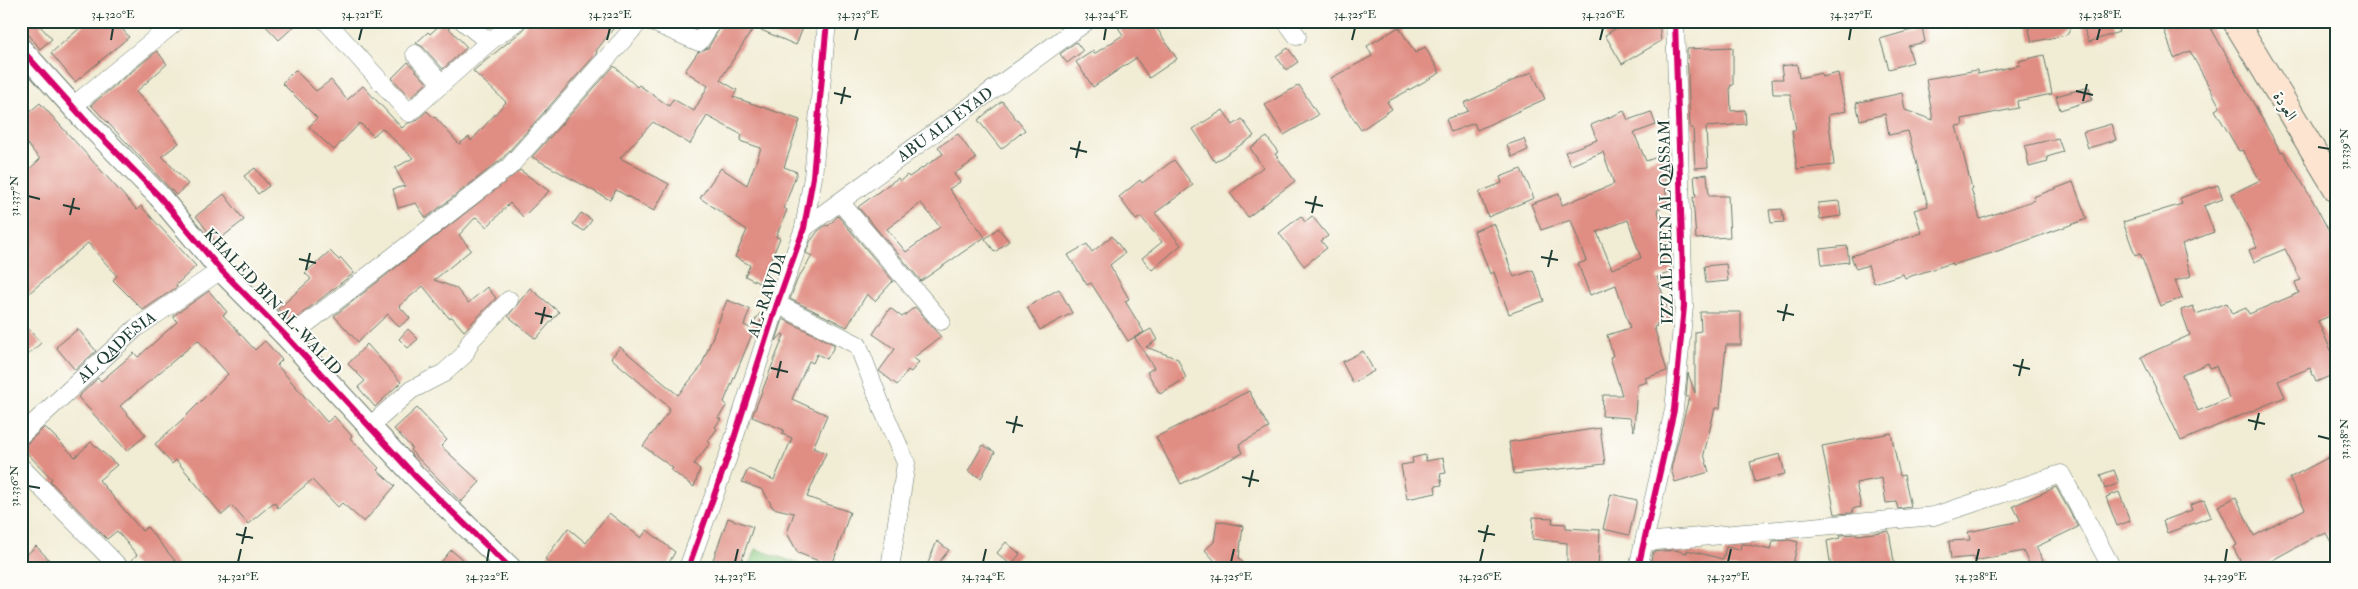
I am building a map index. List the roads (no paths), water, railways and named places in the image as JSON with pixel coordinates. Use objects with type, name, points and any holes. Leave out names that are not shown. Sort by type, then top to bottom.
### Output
[{"type":"main road","name":"العودة","points":[[2235,21],[2337,190]]},
{"type":"street","points":[[73,106],[178,21]]},
{"type":"street","points":[[326,21],[409,114],[489,42],[517,21]]},
{"type":"street","points":[[462,21],[489,42]]},
{"type":"street","points":[[288,338],[509,167],[640,21]]},
{"type":"street","points":[[650,21],[699,42],[713,21]]},
{"type":"street","name":"AL-RAWDA","points":[[688,568],[730,451],[777,304],[804,228],[813,177],[827,21]]},
{"type":"street","name":"ABU ALI EYAD","points":[[804,228],[1087,21]]},
{"type":"street","points":[[1286,21],[1297,36]]},
{"type":"street","name":"IZZ AL DEEN AL QASSAM","points":[[1638,568],[1674,410],[1684,306],[1675,21]]},
{"type":"street","name":"KHALED BIN AL-WALID","points":[[21,49],[160,196],[221,270],[288,338],[415,476],[510,568]]},
{"type":"street","points":[[415,54],[442,84]]},
{"type":"street","points":[[840,202],[941,321]]},
{"type":"street","name":"AL QADESIA","points":[[21,435],[136,328],[221,270]]},
{"type":"street","points":[[370,427],[411,390],[444,373],[464,355],[471,340],[509,300]]},
{"type":"street","points":[[777,304],[858,345],[882,410],[906,463],[890,568]]},
{"type":"street","points":[[21,467],[120,568]]},
{"type":"street","points":[[1644,542],[1934,516],[2061,474],[2112,568]]}]
